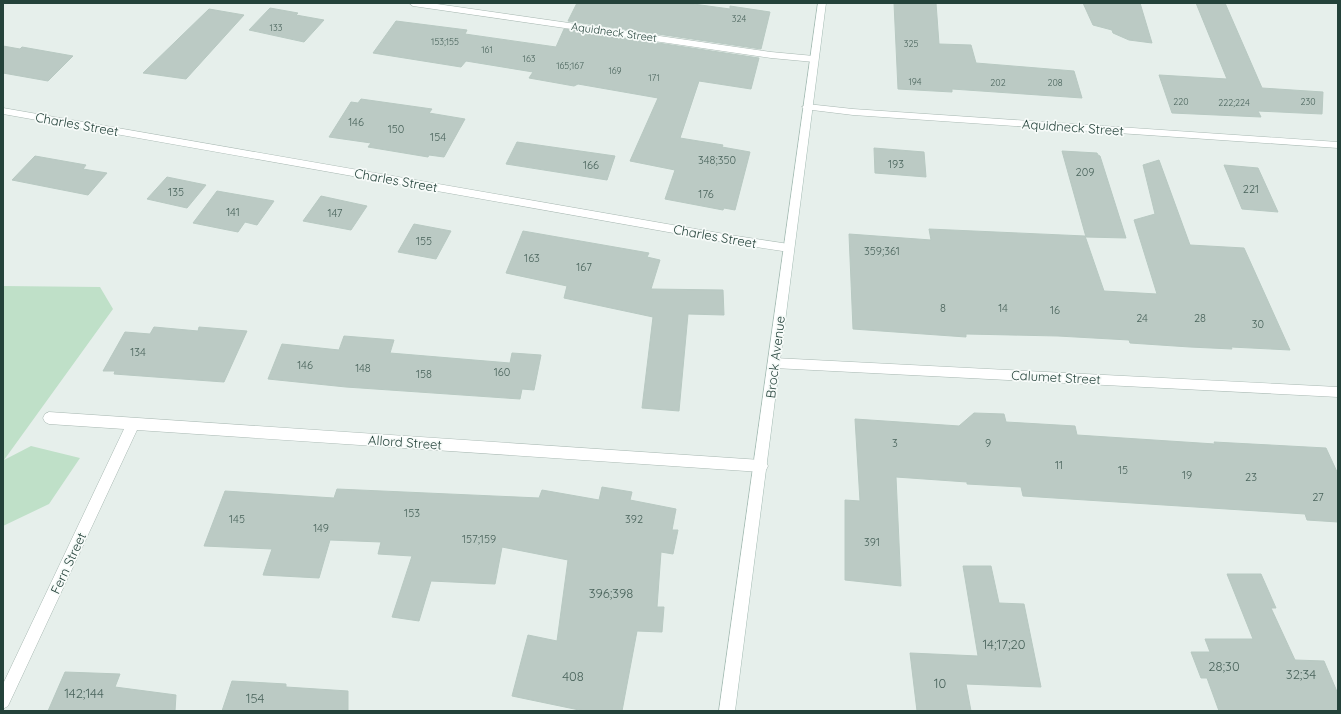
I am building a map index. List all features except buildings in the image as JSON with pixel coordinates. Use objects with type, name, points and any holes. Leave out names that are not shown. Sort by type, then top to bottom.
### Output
[{"type":"street","name":"Aquidneck Street","points":[[413,3],[771,55],[814,59]]},
{"type":"street","name":"Brock Avenue","points":[[728,711],[822,3]]},
{"type":"street","name":"Aquidneck Street","points":[[808,107],[861,113],[1338,145]]},
{"type":"street","name":"Charles Street","points":[[3,111],[722,238],[789,248]]},
{"type":"street","name":"Calumet Street","points":[[774,363],[1338,392]]},
{"type":"street","name":"Allord Street","points":[[49,418],[761,466]]},
{"type":"street","name":"Fern Street","points":[[3,702],[133,424]]},
{"type":"green space","points":[[3,286],[100,287],[113,309],[4,460],[31,446],[80,458],[49,504],[3,526]]}]
